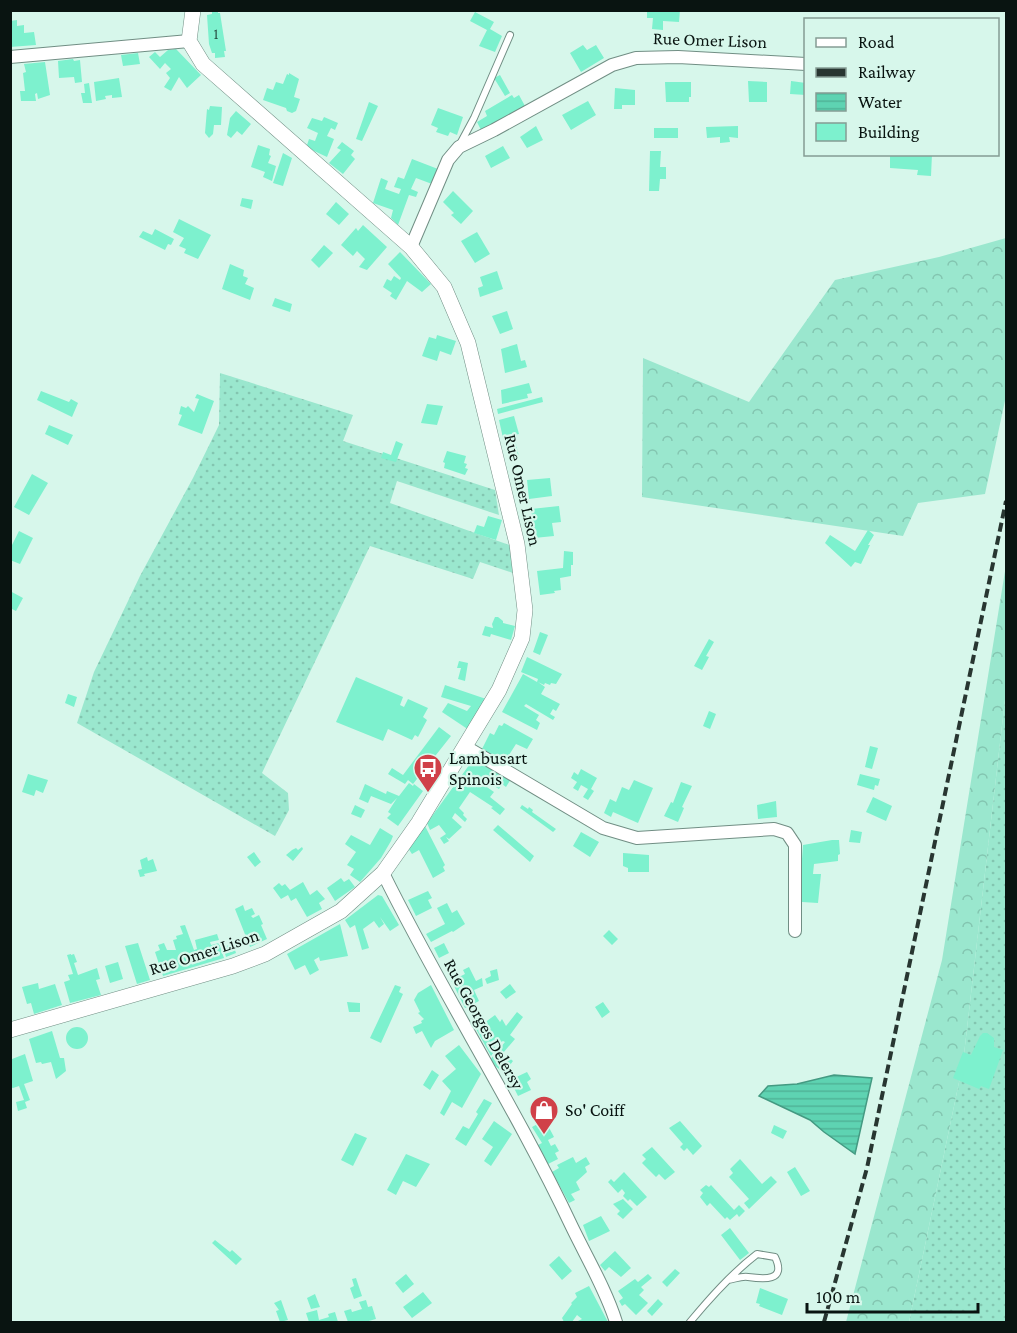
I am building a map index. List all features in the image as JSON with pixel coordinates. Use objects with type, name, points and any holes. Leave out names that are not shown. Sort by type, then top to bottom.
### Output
[{"type":"street","points":[[10,57],[189,41],[193,10]]},
{"type":"street","name":"Rue Omer Lison","points":[[10,1030],[233,966],[265,954],[341,911],[383,873],[419,822],[499,690],[522,638],[525,610],[517,544],[468,343],[444,286],[411,247],[203,64],[189,41]]},
{"type":"street","name":"Rue Omer Lison","points":[[459,147],[612,65],[636,58],[678,57],[804,64]]},
{"type":"street","points":[[411,247],[448,160],[459,147]]},
{"type":"street","points":[[466,747],[603,828],[637,838],[774,829],[787,832],[795,845],[795,931]]},
{"type":"street","name":"Rue Georges Delersy","points":[[383,873],[414,937],[519,1122],[558,1198],[616,1323]]},
{"type":"lane","points":[[459,147],[510,35]]},
{"type":"lane","points":[[690,1323],[728,1280],[757,1254],[775,1257],[778,1264],[778,1271],[766,1280],[745,1276],[728,1280]]},
{"type":"green space","points":[[1006,238],[1006,396],[985,494],[918,503],[903,536],[642,497],[643,358],[749,402],[835,280],[939,257]]},
{"type":"green space","points":[[220,373],[353,415],[343,441],[495,490],[499,515],[397,481],[390,503],[512,546],[516,574],[480,562],[473,579],[370,546],[262,773],[288,793],[289,810],[275,836],[77,723],[94,672],[140,576],[219,425]]},
{"type":"green space","points":[[1006,565],[1006,691],[963,1063],[909,1322],[846,1322],[942,960]]},
{"type":"green space","points":[[1006,691],[1006,1322],[909,1322],[963,1063]]},
{"type":"water","points":[[834,1075],[872,1078],[855,1154],[810,1120],[759,1096],[768,1086],[797,1084]]},
{"type":"building","points":[[212,10],[218,10],[220,13],[225,57],[215,58],[215,53],[212,53],[209,44],[207,15],[212,14]]},
{"type":"building","points":[[647,10],[680,10],[679,22],[663,21],[663,30],[652,29],[653,18],[647,18]]},
{"type":"building","points":[[475,12],[494,22],[490,29],[502,36],[495,52],[479,46],[487,30],[470,21]]},
{"type":"building","points":[[17,20],[17,26],[24,25],[24,33],[34,32],[36,45],[10,47],[10,21]]},
{"type":"building","points":[[583,45],[587,50],[596,45],[604,58],[581,72],[570,53]]},
{"type":"building","points":[[176,49],[201,75],[187,88],[179,77],[171,91],[164,87],[170,78],[166,73],[171,69],[165,63],[160,69],[149,57],[155,52],[160,57],[168,50]]},
{"type":"building","points":[[138,53],[140,64],[123,66],[121,55]]},
{"type":"building","points":[[73,59],[74,61],[80,60],[82,82],[75,83],[74,77],[59,78],[58,61]]},
{"type":"building","points":[[45,62],[50,95],[38,99],[37,93],[35,94],[36,101],[21,101],[20,91],[25,91],[24,64]]},
{"type":"building","points":[[289,73],[299,79],[294,97],[300,99],[296,111],[292,113],[286,108],[263,100],[267,88],[273,90],[276,82],[283,84]]},
{"type":"building","points":[[500,75],[510,93],[505,96],[494,78]]},
{"type":"building","points":[[119,78],[122,97],[105,96],[106,99],[96,101],[94,82]]},
{"type":"building","points":[[748,81],[767,82],[767,102],[749,102]]},
{"type":"building","points":[[791,81],[804,83],[804,95],[790,94]]},
{"type":"building","points":[[665,82],[691,82],[689,102],[666,102]]},
{"type":"building","points":[[89,83],[92,103],[83,103],[81,93],[85,93],[84,84]]},
{"type":"building","points":[[615,88],[635,90],[635,105],[622,105],[622,109],[614,109]]},
{"type":"building","points":[[512,95],[514,98],[519,95],[525,106],[481,130],[477,122],[487,116],[485,111]]},
{"type":"building","points":[[588,101],[596,115],[571,130],[562,115]]},
{"type":"building","points":[[369,102],[378,106],[362,141],[356,139]]},
{"type":"building","points":[[210,106],[222,107],[221,125],[214,125],[213,134],[209,138],[205,133],[207,109],[209,110]]},
{"type":"building","points":[[438,108],[463,117],[457,135],[450,132],[448,136],[436,132],[438,128],[431,125]]},
{"type":"building","points":[[236,111],[251,124],[242,135],[237,131],[231,138],[227,135],[230,118]]},
{"type":"building","points":[[324,117],[338,123],[335,130],[331,128],[327,136],[334,139],[327,157],[307,145],[309,139],[315,141],[318,133],[307,128],[312,118],[322,121]]},
{"type":"building","points":[[536,126],[543,140],[527,148],[520,137]]},
{"type":"building","points":[[738,126],[738,138],[729,137],[730,142],[720,143],[720,137],[707,138],[706,127]]},
{"type":"building","points":[[654,128],[678,128],[678,138],[654,138]]},
{"type":"building","points":[[342,142],[354,151],[351,155],[355,159],[343,174],[329,163],[341,150],[337,148]]},
{"type":"building","points":[[258,145],[270,149],[269,155],[271,156],[268,163],[276,166],[272,181],[263,177],[265,172],[251,167]]},
{"type":"building","points":[[503,146],[510,158],[491,168],[485,156]]},
{"type":"building","points":[[650,151],[661,151],[660,167],[666,167],[666,179],[660,179],[659,191],[649,191]]},
{"type":"building","points":[[283,153],[292,158],[283,186],[273,183]]},
{"type":"building","points":[[890,156],[932,156],[931,176],[917,175],[918,170],[890,168]]},
{"type":"building","points":[[412,159],[438,169],[432,184],[416,178],[411,189],[418,192],[416,197],[409,195],[398,225],[391,218],[393,210],[373,203],[381,178],[388,181],[385,189],[399,194],[401,189],[394,187],[398,177],[404,179]]},
{"type":"building","points":[[453,191],[473,211],[461,224],[451,215],[454,213],[443,202]]},
{"type":"building","points":[[242,198],[253,200],[251,209],[240,206]]},
{"type":"building","points":[[336,202],[349,214],[339,225],[326,214]]},
{"type":"building","points":[[179,219],[211,235],[198,259],[184,253],[186,249],[179,246],[184,238],[173,232]]},
{"type":"building","points":[[363,225],[387,247],[367,270],[359,267],[365,259],[357,251],[353,256],[341,245],[356,228],[358,231]]},
{"type":"building","points":[[155,229],[174,239],[165,250],[139,237],[143,231],[152,235]]},
{"type":"building","points":[[477,232],[490,254],[475,263],[461,241]]},
{"type":"building","points":[[324,245],[333,253],[319,268],[311,260]]},
{"type":"building","points":[[400,252],[431,284],[422,292],[407,281],[396,300],[390,296],[392,293],[383,287],[387,279],[391,281],[394,276],[400,280],[401,278],[388,264]]},
{"type":"building","points":[[230,264],[244,270],[243,276],[248,278],[245,284],[254,288],[250,300],[222,289]]},
{"type":"building","points":[[497,271],[503,289],[480,297],[478,288],[483,286],[480,277]]},
{"type":"building","points":[[275,298],[292,304],[290,312],[272,306]]},
{"type":"building","points":[[507,311],[513,329],[500,334],[492,316]]},
{"type":"building","points":[[437,335],[456,341],[451,355],[440,351],[437,361],[422,356],[429,337],[436,339]]},
{"type":"building","points":[[517,344],[521,361],[525,360],[527,367],[505,373],[501,349]]},
{"type":"building","points":[[529,383],[532,393],[527,394],[528,398],[502,404],[501,390]]},
{"type":"building","points":[[41,391],[69,402],[71,399],[78,403],[72,417],[37,400]]},
{"type":"building","points":[[197,394],[214,401],[202,434],[178,425],[182,415],[179,414],[181,406],[186,408],[188,406],[194,412],[199,399],[195,398]]},
{"type":"building","points":[[542,397],[543,402],[498,414],[497,409]]},
{"type":"building","points":[[427,404],[443,406],[437,425],[421,423]]},
{"type":"building","points":[[514,416],[519,434],[514,435],[519,457],[513,458],[507,437],[503,438],[499,420]]},
{"type":"building","points":[[49,425],[73,435],[68,445],[45,434]]},
{"type":"building","points":[[396,441],[403,444],[396,462],[381,458],[383,452],[391,455]]},
{"type":"building","points":[[447,451],[466,456],[464,463],[467,464],[465,468],[468,469],[465,475],[444,468],[445,463],[443,462]]},
{"type":"building","points":[[32,474],[48,483],[29,515],[14,507]]},
{"type":"building","points":[[550,478],[552,496],[529,499],[527,480]]},
{"type":"building","points":[[559,506],[561,522],[552,523],[554,536],[534,538],[531,509]]},
{"type":"building","points":[[488,516],[502,520],[496,540],[474,533],[477,525],[484,527]]},
{"type":"building","points":[[868,530],[874,535],[861,564],[855,562],[851,567],[825,543],[830,535],[855,551]]},
{"type":"building","points":[[19,531],[33,538],[20,564],[10,560],[10,549]]},
{"type":"building","points":[[564,551],[573,552],[571,576],[560,578],[561,590],[540,595],[537,571],[563,568]]},
{"type":"building","points":[[10,591],[23,598],[16,611],[10,608]]},
{"type":"building","points":[[495,617],[503,623],[515,626],[511,640],[491,634],[490,637],[482,635],[485,626],[493,628]]},
{"type":"building","points":[[540,632],[548,635],[540,655],[533,652]]},
{"type":"building","points":[[709,639],[714,642],[706,656],[709,657],[702,670],[694,666]]},
{"type":"building","points":[[527,657],[562,674],[556,684],[545,683],[544,685],[538,682],[545,687],[541,694],[560,704],[556,711],[553,709],[550,714],[555,717],[553,720],[526,704],[524,706],[539,715],[536,720],[540,723],[537,730],[502,712],[523,674],[537,682],[538,679],[521,672]]},
{"type":"building","points":[[459,661],[468,663],[465,681],[458,679],[461,668],[457,668]]},
{"type":"building","points":[[356,677],[403,697],[400,705],[404,707],[408,699],[428,708],[423,717],[427,720],[418,737],[415,735],[412,740],[388,729],[383,741],[336,722]]},
{"type":"building","points":[[445,685],[489,700],[469,730],[442,712],[448,703],[467,711],[471,706],[441,697]]},
{"type":"building","points":[[68,694],[77,697],[74,707],[65,703]]},
{"type":"building","points":[[709,711],[716,714],[710,729],[703,726]]},
{"type":"building","points":[[504,723],[533,739],[527,749],[516,744],[509,755],[511,757],[507,764],[482,749],[490,733],[494,735],[499,725],[502,726]]},
{"type":"building","points":[[439,727],[451,736],[413,784],[408,780],[405,784],[388,774],[392,768],[403,775]]},
{"type":"building","points":[[870,746],[878,748],[872,769],[865,767]]},
{"type":"building","points":[[475,757],[498,774],[511,779],[506,787],[502,784],[499,789],[491,784],[495,779],[492,777],[488,783],[479,779],[478,781],[494,792],[490,797],[505,809],[500,815],[491,808],[493,807],[470,792],[459,808],[467,819],[465,822],[455,813],[452,818],[462,827],[449,839],[446,837],[449,841],[444,844],[440,838],[446,834],[439,825],[430,830],[427,823]]},
{"type":"building","points":[[581,769],[597,778],[591,789],[594,791],[588,800],[583,797],[588,789],[581,785],[578,791],[573,788],[577,782],[571,778],[574,772],[578,775]]},
{"type":"building","points":[[28,774],[48,780],[43,793],[36,790],[34,796],[22,792]]},
{"type":"building","points":[[860,774],[880,779],[878,786],[875,785],[874,790],[857,785]]},
{"type":"building","points":[[634,780],[653,788],[638,823],[613,812],[611,817],[604,813],[610,799],[616,802],[622,787],[629,790]]},
{"type":"building","points":[[681,782],[692,786],[678,822],[664,816],[671,802],[673,803]]},
{"type":"building","points":[[409,783],[423,791],[398,826],[387,818],[397,798],[391,804],[371,796],[368,803],[359,799],[365,784],[386,794],[387,791],[399,796]]},
{"type":"building","points":[[873,797],[892,806],[886,821],[866,812]]},
{"type":"building","points":[[776,801],[777,817],[758,819],[757,805]]},
{"type":"building","points":[[355,805],[365,810],[361,818],[351,814]]},
{"type":"building","points":[[522,805],[528,809],[529,807],[533,810],[532,812],[556,829],[553,832],[520,808]]},
{"type":"building","points":[[498,825],[534,856],[530,862],[493,830]]},
{"type":"building","points":[[425,826],[445,865],[443,867],[445,871],[433,878],[419,850],[412,854],[408,848]]},
{"type":"building","points":[[380,828],[393,836],[381,858],[360,882],[350,875],[354,869],[347,865],[356,852],[345,844],[351,835],[370,845]]},
{"type":"building","points":[[851,830],[862,832],[860,843],[849,842]]},
{"type":"building","points":[[581,832],[599,842],[590,857],[573,846]]},
{"type":"building","points":[[839,840],[838,861],[814,864],[813,874],[821,874],[818,903],[802,902],[799,900],[803,845]]},
{"type":"building","points":[[302,847],[303,849],[293,861],[286,855],[296,848],[298,850]]},
{"type":"building","points":[[254,852],[261,862],[255,867],[247,857]]},
{"type":"building","points":[[623,853],[649,855],[649,872],[628,872],[628,868],[623,866]]},
{"type":"building","points":[[147,857],[148,861],[153,859],[157,871],[140,877],[138,870],[142,869],[140,860]]},
{"type":"building","points":[[341,878],[344,882],[349,879],[355,887],[335,901],[327,888]]},
{"type":"building","points":[[303,882],[310,895],[317,890],[325,899],[319,903],[322,909],[307,917],[296,898],[291,901],[288,895],[281,899],[273,888],[279,883],[282,886],[285,884],[290,890]]},
{"type":"building","points":[[428,891],[432,898],[428,900],[432,908],[416,916],[408,900]]},
{"type":"building","points":[[378,895],[382,896],[399,925],[390,931],[380,917],[384,924],[379,928],[374,921],[363,929],[369,948],[362,950],[355,925],[350,928],[345,920]]},
{"type":"building","points":[[447,903],[452,913],[457,910],[465,924],[431,942],[426,934],[445,924],[437,908]]},
{"type":"building","points":[[243,905],[245,911],[252,908],[255,914],[251,916],[253,918],[259,915],[267,939],[250,947],[235,909]]},
{"type":"building","points":[[340,924],[348,956],[320,961],[319,957],[314,960],[319,970],[310,975],[305,965],[295,970],[287,954]]},
{"type":"building","points":[[185,925],[194,950],[197,949],[195,940],[217,934],[219,940],[210,942],[211,945],[219,943],[224,958],[163,976],[155,952],[160,950],[158,945],[164,943],[167,950],[176,950],[173,940],[177,939],[176,936],[183,934],[180,926]]},
{"type":"building","points":[[609,930],[618,939],[612,945],[603,936]]},
{"type":"building","points":[[138,943],[150,980],[137,984],[125,946]]},
{"type":"building","points":[[444,943],[449,953],[439,958],[434,948]]},
{"type":"building","points":[[233,944],[236,953],[226,957],[223,947]]},
{"type":"building","points":[[74,954],[77,962],[74,963],[78,975],[97,968],[100,979],[96,980],[101,995],[70,1003],[64,982],[70,980],[68,975],[73,974],[67,955]]},
{"type":"building","points":[[118,962],[123,979],[110,983],[105,966]]},
{"type":"building","points":[[469,967],[476,981],[482,978],[483,986],[474,990],[479,1001],[465,1008],[448,974],[456,970],[459,977],[465,974],[463,970]]},
{"type":"building","points":[[497,969],[499,980],[487,984],[485,979],[491,976],[490,971]]},
{"type":"building","points":[[38,983],[39,989],[55,984],[62,1005],[34,1014],[31,1003],[27,1004],[22,987]]},
{"type":"building","points":[[510,984],[516,992],[506,999],[500,992]]},
{"type":"building","points":[[395,985],[401,987],[399,992],[403,994],[381,1043],[370,1038]]},
{"type":"building","points":[[431,985],[454,1030],[435,1041],[431,1048],[422,1031],[416,1034],[413,1027],[422,1023],[424,1019],[418,1013],[420,1012],[414,1000],[418,993]]},
{"type":"building","points":[[347,1002],[360,1003],[360,1012],[349,1012]]},
{"type":"building","points":[[603,1002],[610,1012],[602,1018],[595,1007]]},
{"type":"building","points":[[517,1012],[523,1017],[510,1035],[515,1039],[503,1053],[513,1061],[504,1073],[489,1061],[505,1042],[494,1046],[496,1049],[491,1056],[476,1029],[495,1015],[500,1022],[502,1019],[506,1026]]},
{"type":"building","points":[[77,1027],[85,1030],[88,1038],[85,1046],[77,1049],[69,1046],[66,1038],[69,1030]]},
{"type":"building","points":[[52,1031],[60,1058],[64,1058],[66,1071],[56,1079],[51,1062],[36,1063],[29,1039]]},
{"type":"building","points":[[983,1033],[994,1038],[994,1047],[1003,1050],[989,1089],[981,1086],[979,1089],[953,1078],[963,1052],[971,1055]]},
{"type":"building","points":[[459,1045],[481,1074],[462,1108],[452,1102],[444,1116],[440,1113],[451,1091],[442,1081],[456,1069],[445,1056]]},
{"type":"building","points":[[25,1054],[33,1081],[24,1084],[30,1100],[25,1102],[27,1108],[18,1111],[16,1102],[24,1100],[19,1086],[10,1087],[10,1055],[12,1059]]},
{"type":"building","points":[[432,1070],[439,1075],[430,1090],[423,1085]]},
{"type":"building","points":[[527,1072],[531,1079],[527,1082],[531,1090],[518,1096],[510,1080]]},
{"type":"building","points":[[484,1099],[492,1103],[466,1146],[455,1139],[463,1126],[469,1129]]},
{"type":"building","points":[[545,1120],[554,1137],[548,1140],[551,1146],[555,1144],[559,1151],[555,1153],[558,1159],[548,1164],[538,1145],[542,1143],[532,1127]]},
{"type":"building","points":[[494,1121],[512,1134],[491,1166],[484,1161],[493,1147],[482,1139]]},
{"type":"building","points":[[680,1121],[702,1146],[693,1155],[687,1148],[684,1151],[680,1147],[683,1144],[669,1128]]},
{"type":"building","points":[[774,1125],[787,1131],[783,1139],[771,1133]]},
{"type":"building","points":[[355,1133],[367,1138],[353,1166],[341,1160]]},
{"type":"building","points":[[652,1147],[675,1172],[665,1180],[659,1174],[656,1177],[642,1163],[646,1159],[642,1155]]},
{"type":"building","points":[[406,1154],[430,1164],[416,1187],[403,1181],[396,1195],[387,1190]]},
{"type":"building","points":[[573,1157],[576,1163],[586,1157],[590,1164],[585,1167],[587,1172],[576,1182],[580,1190],[571,1194],[575,1200],[569,1203],[552,1172],[559,1168],[557,1165]]},
{"type":"building","points":[[740,1159],[762,1184],[771,1176],[777,1182],[749,1209],[744,1203],[749,1199],[729,1177],[733,1173],[730,1169]]},
{"type":"building","points":[[795,1167],[810,1191],[801,1196],[787,1172]]},
{"type":"building","points":[[624,1172],[647,1197],[637,1206],[623,1196],[625,1193],[622,1189],[618,1193],[608,1182],[611,1179],[614,1182]]},
{"type":"building","points":[[706,1185],[709,1187],[711,1185],[734,1210],[739,1205],[745,1211],[739,1217],[737,1214],[730,1220],[727,1217],[725,1219],[710,1203],[707,1206],[700,1197],[703,1193],[700,1190]]},
{"type":"building","points":[[623,1199],[633,1209],[623,1219],[617,1214],[620,1211],[613,1204]]},
{"type":"building","points":[[601,1216],[610,1231],[589,1241],[583,1225]]},
{"type":"building","points":[[730,1228],[749,1253],[740,1260],[721,1235]]},
{"type":"building","points":[[215,1240],[242,1259],[236,1265],[212,1243]]},
{"type":"building","points":[[615,1251],[631,1268],[621,1277],[609,1267],[605,1271],[600,1265]]},
{"type":"building","points":[[559,1256],[572,1271],[562,1280],[549,1265]]},
{"type":"building","points":[[675,1269],[680,1273],[667,1287],[662,1282]]},
{"type":"building","points":[[406,1274],[414,1284],[403,1293],[395,1283]]},
{"type":"building","points":[[648,1274],[652,1278],[641,1287],[644,1290],[639,1295],[648,1303],[636,1315],[625,1304],[622,1306],[619,1301],[623,1298],[618,1291],[635,1279],[638,1282]]},
{"type":"building","points":[[356,1278],[362,1296],[354,1299],[350,1288],[354,1286],[352,1279]]},
{"type":"building","points":[[589,1286],[608,1322],[579,1322],[582,1319],[577,1315],[572,1322],[564,1322],[562,1318],[577,1297],[575,1293]]},
{"type":"building","points":[[760,1288],[788,1299],[782,1315],[756,1303]]},
{"type":"building","points":[[423,1292],[432,1303],[412,1318],[403,1307]]},
{"type":"building","points":[[315,1294],[320,1307],[311,1309],[307,1298]]},
{"type":"building","points":[[658,1299],[663,1304],[652,1316],[647,1311]]},
{"type":"building","points":[[281,1300],[288,1320],[280,1322],[276,1311],[279,1310],[274,1303]]},
{"type":"building","points":[[366,1300],[368,1307],[372,1306],[376,1319],[365,1322],[348,1322],[344,1311],[351,1309],[352,1312],[362,1309],[359,1302]]},
{"type":"building","points":[[317,1310],[319,1320],[335,1312],[338,1322],[309,1322],[306,1313]]},
{"type":"railway","points":[[824,1322],[867,1168],[1006,501]]},
{"type":"place","name":"Lambusart Spinois","points":[[428,794]]},
{"type":"place","name":"So' Coiff","points":[[544,1136]]}]
